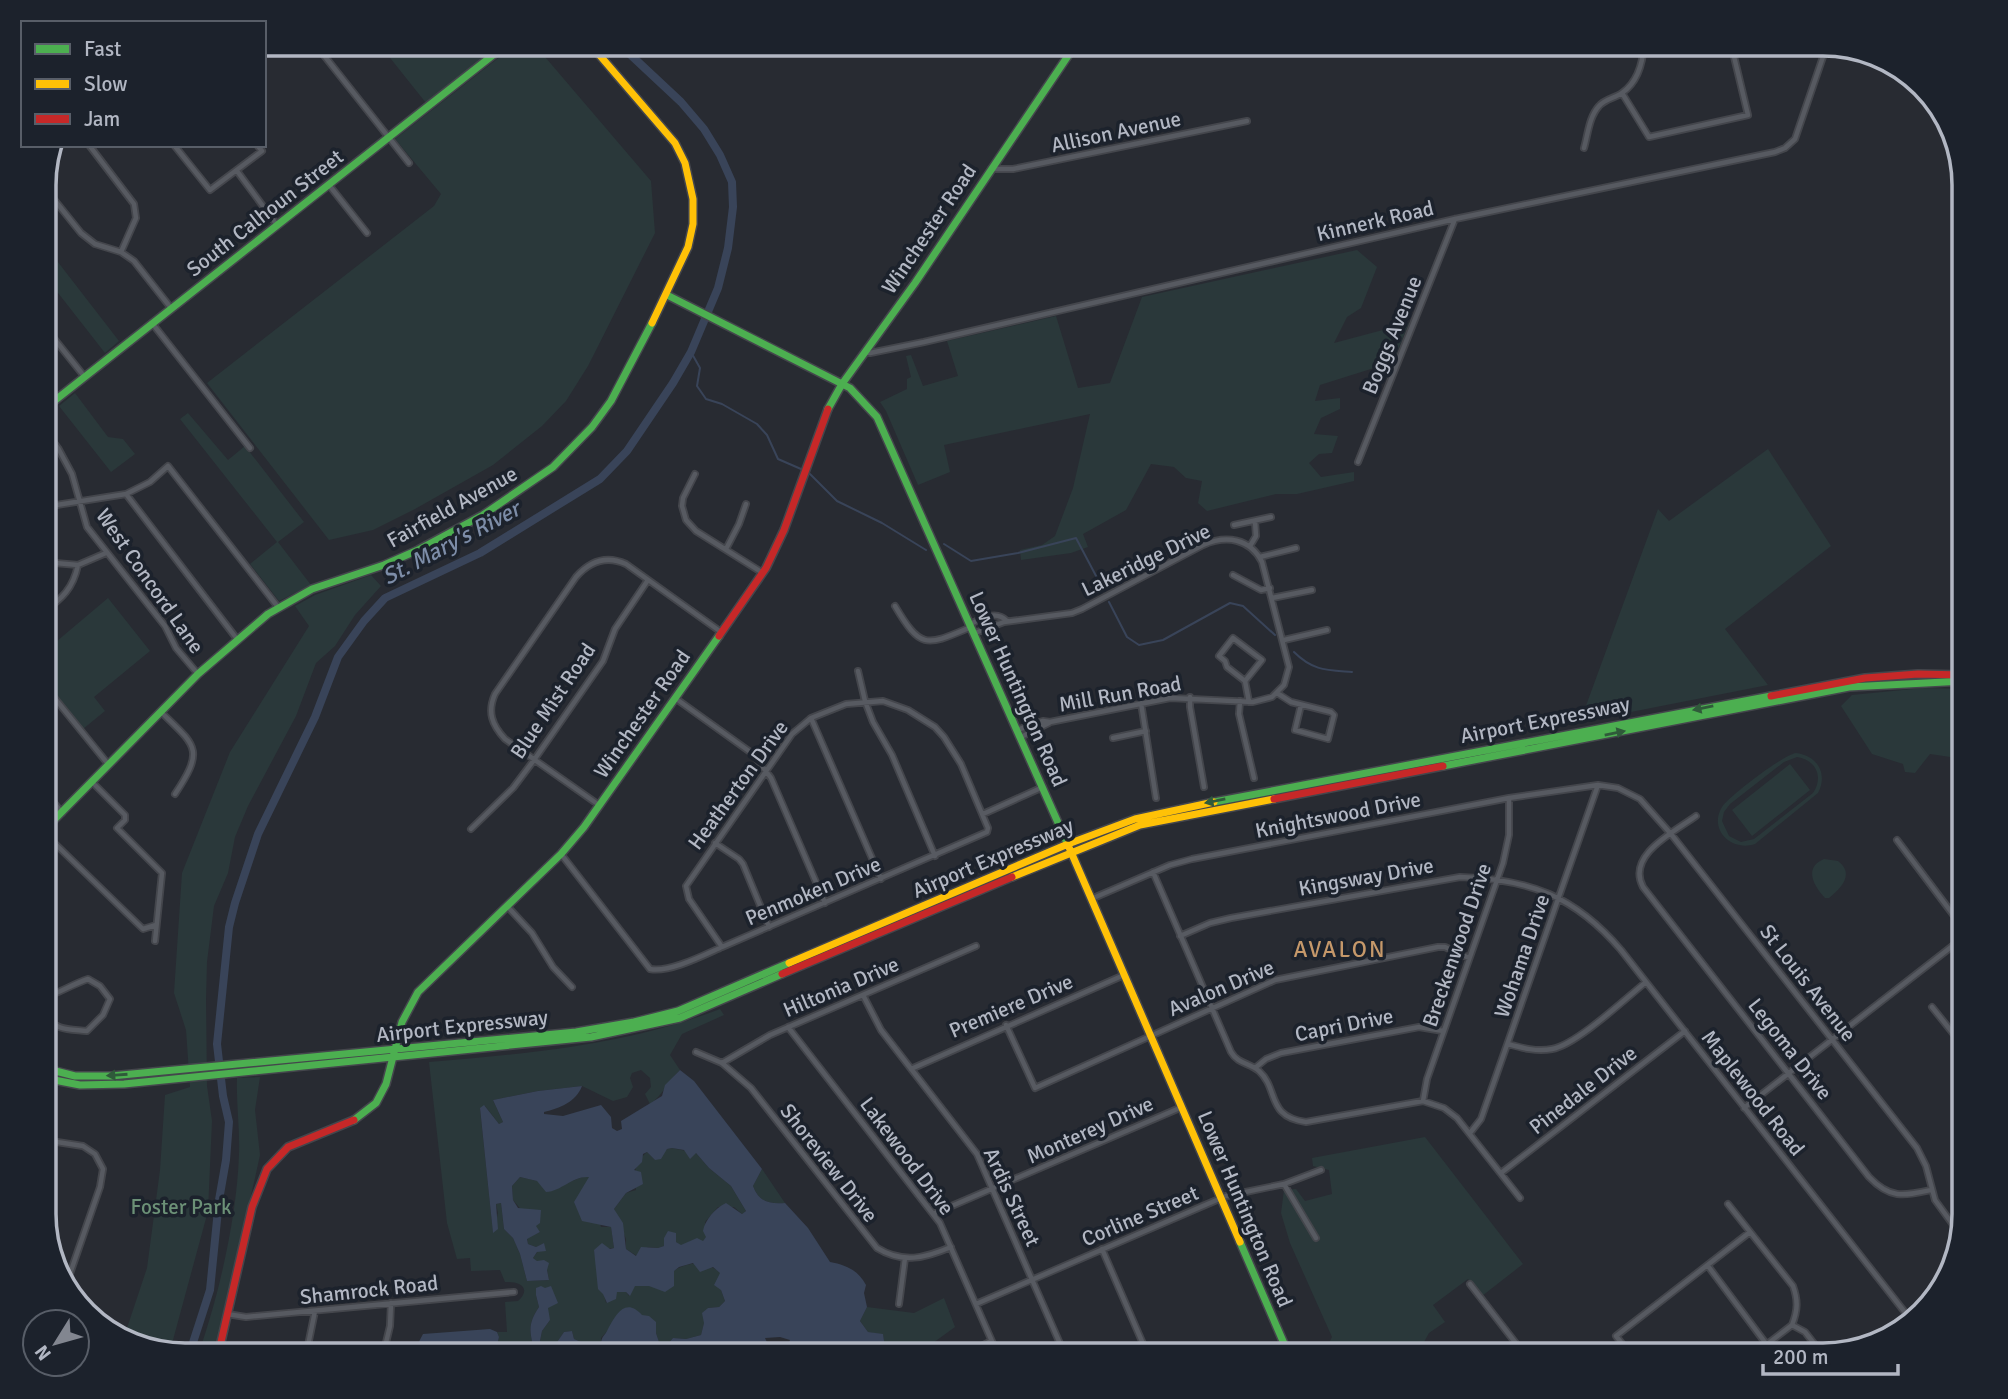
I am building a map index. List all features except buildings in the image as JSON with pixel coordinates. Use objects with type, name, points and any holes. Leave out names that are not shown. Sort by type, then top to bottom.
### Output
[{"type":"main road","name":"South Calhoun Street","points":[[56,399],[492,56]]},
{"type":"main road","name":"Fairfield Avenue","points":[[56,819],[198,674],[278,607],[312,589],[384,565],[429,545],[483,515],[553,467],[585,434],[611,401],[667,295],[691,236],[693,199],[689,175],[675,143],[600,56]]},
{"type":"main road","name":"Winchester Road","points":[[221,1343],[252,1207],[267,1169],[288,1147],[368,1111],[381,1096],[402,1022],[418,992],[561,855],[599,805],[763,573],[777,547],[827,414],[842,384],[915,283],[1068,56]]},
{"type":"main road","name":"Lower Huntington Road","points":[[667,295],[842,384],[868,405],[883,428],[1043,787],[1284,1343]]},
{"type":"main road","name":"Airport Expressway","points":[[56,1080],[80,1085],[102,1085],[184,1073],[591,1037],[680,1018],[1135,820],[1208,803],[1865,678],[1952,675]]},
{"type":"main road","name":"Airport Expressway","points":[[1069,848],[1159,821],[1849,687],[1952,682]]},
{"type":"main road","name":"Airport Expressway","points":[[56,1071],[75,1076],[184,1073]]},
{"type":"street","points":[[324,56],[409,163]]},
{"type":"street","points":[[1584,148],[1595,110],[1622,93],[1637,75],[1643,56]]},
{"type":"street","points":[[1622,93],[1649,136],[1748,116],[1734,56]]},
{"type":"street","name":"Kinnerk Road","points":[[864,352],[924,342],[1455,219],[1775,152],[1795,139],[1823,56]]},
{"type":"street","name":"Allison Avenue","points":[[990,169],[1013,169],[1247,121]]},
{"type":"street","points":[[91,147],[134,204],[136,219],[121,251]]},
{"type":"street","points":[[176,147],[209,191],[262,150],[259,147]]},
{"type":"street","points":[[237,171],[278,226]]},
{"type":"street","points":[[329,185],[367,233]]},
{"type":"street","points":[[56,202],[80,233],[95,244],[121,251],[134,261],[172,308]]},
{"type":"street","name":"Boggs Avenue","points":[[1358,462],[1455,219]]},
{"type":"street","points":[[152,323],[250,448]]},
{"type":"street","points":[[56,341],[84,376]]},
{"type":"street","name":"West Concord Lane","points":[[56,448],[67,465],[87,527],[198,674]]},
{"type":"street","points":[[56,505],[126,494],[150,482],[167,466],[278,607]]},
{"type":"street","points":[[695,474],[683,498],[683,513],[689,525],[763,573]]},
{"type":"street","points":[[126,494],[237,639]]},
{"type":"street","points":[[726,549],[746,503]]},
{"type":"street","points":[[1234,525],[1271,517]]},
{"type":"street","points":[[1255,521],[1256,536],[1252,547],[1261,557],[1290,667],[1284,685],[1277,693],[1301,705],[1331,712],[1334,715],[1328,739],[1295,730],[1301,705]]},
{"type":"street","name":"Lakeridge Drive","points":[[972,628],[1072,613],[1209,542],[1235,539],[1252,547]]},
{"type":"street","points":[[1261,557],[1296,548]]},
{"type":"street","points":[[56,563],[78,565],[106,554]]},
{"type":"street","points":[[599,805],[505,738],[494,728],[490,715],[495,694],[576,578],[587,567],[608,559],[626,564],[721,632]]},
{"type":"street","points":[[56,602],[69,592],[78,565]]},
{"type":"street","points":[[1233,575],[1261,590],[1270,588]]},
{"type":"street","name":"Blue Mist Road","points":[[471,829],[513,788],[534,760],[603,661],[615,629],[648,580]]},
{"type":"street","points":[[1272,598],[1312,590]]},
{"type":"street","points":[[895,606],[910,630],[923,640],[943,640],[972,628]]},
{"type":"street","name":"Lakeridge Drive","points":[[972,628],[994,615],[1002,615],[1008,621]]},
{"type":"street","points":[[1284,640],[1327,630]]},
{"type":"street","points":[[1245,681],[1262,660],[1233,638],[1219,656],[1227,667],[1245,681],[1250,702]]},
{"type":"street","points":[[858,671],[873,722],[892,755],[935,856]]},
{"type":"street","name":"Mill Run Road","points":[[1019,733],[1043,721],[1050,722],[1170,698],[1250,702],[1266,700],[1277,693]]},
{"type":"street","points":[[674,697],[753,754],[766,771],[825,903]]},
{"type":"street","points":[[1190,697],[1204,787]]},
{"type":"street","points":[[56,700],[108,764]]},
{"type":"street","points":[[865,701],[893,704],[924,718],[935,727],[961,764],[983,814],[1043,787]]},
{"type":"street","name":"Heatherton Drive","points":[[722,947],[689,899],[686,886],[792,734],[811,718],[846,704],[865,701]]},
{"type":"street","points":[[1240,701],[1239,714],[1254,778]]},
{"type":"street","points":[[1141,703],[1156,798]]},
{"type":"street","points":[[160,711],[187,738],[194,751],[191,771],[175,794]]},
{"type":"street","points":[[811,718],[881,878]]},
{"type":"street","points":[[1113,738],[1146,732]]},
{"type":"street","points":[[56,844],[155,941],[162,873],[117,828],[125,820],[125,815],[92,781]]},
{"type":"street","name":"Knightswood Drive","points":[[1090,899],[1170,865],[1192,859],[1509,798],[1598,785]]},
{"type":"street","name":"St Louis Avenue","points":[[1598,785],[1618,788],[1640,799],[1671,834],[1917,1148],[1926,1166],[1931,1190],[1939,1208],[1951,1224]]},
{"type":"street","name":"Wohama Drive","points":[[1470,1133],[1481,1119],[1598,785]]},
{"type":"street","name":"Breckenwood Drive","points":[[1423,1101],[1427,1079],[1497,878],[1509,835],[1509,798]]},
{"type":"street","points":[[56,805],[62,813]]},
{"type":"street","name":"Penmoken Drive","points":[[561,855],[650,970],[656,971],[722,947],[987,832],[983,814]]},
{"type":"street","points":[[1671,834],[1696,816]]},
{"type":"street","name":"Legoma Drive","points":[[1671,834],[1647,853],[1640,864],[1639,875],[1643,887],[1877,1186],[1884,1191],[1902,1195],[1931,1190]]},
{"type":"street","points":[[1897,840],[1952,913]]},
{"type":"street","points":[[715,844],[743,864],[769,927]]},
{"type":"street","points":[[1153,873],[1233,1056],[1255,1068],[1263,1076],[1279,1109],[1290,1118],[1306,1122],[1423,1101],[1436,1105],[1457,1118],[1520,1198]]},
{"type":"street","name":"Kingsway Drive","points":[[1180,936],[1210,923],[1231,918],[1460,877],[1497,878],[1524,884],[1559,898]]},
{"type":"street","name":"Maplewood Road","points":[[1559,898],[1606,933],[1905,1313]]},
{"type":"street","points":[[507,905],[532,933],[553,967],[572,988]]},
{"type":"street","points":[[143,929],[156,925]]},
{"type":"street","name":"Hiltonia Drive","points":[[722,1063],[788,1027],[976,946]]},
{"type":"street","points":[[1744,1108],[1952,946]]},
{"type":"street","name":"Avalon Drive","points":[[1006,1025],[1035,1088],[1286,977],[1446,947],[1469,958]]},
{"type":"street","name":"Premiere Drive","points":[[911,1069],[1124,975]]},
{"type":"street","points":[[56,992],[88,979],[100,986],[110,999],[103,1014],[87,1031],[56,1027]]},
{"type":"street","points":[[1508,1044],[1532,1050],[1553,1049],[1568,1042],[1646,982]]},
{"type":"street","name":"Ardis Street","points":[[863,995],[875,1022],[977,1154],[1060,1343]]},
{"type":"street","points":[[1932,1007],[1952,1032]]},
{"type":"street","name":"Lakewood Drive","points":[[788,1027],[933,1214],[951,1247],[992,1341]]},
{"type":"street","name":"Capri Drive","points":[[1255,1068],[1275,1055],[1306,1048],[1419,1027],[1443,1031]]},
{"type":"street","name":"Pinedale Drive","points":[[1501,1173],[1685,1031]]},
{"type":"street","name":"Shoreview Drive","points":[[696,1052],[722,1063],[751,1088],[877,1248],[905,1258]]},
{"type":"street","name":"Monterey Drive","points":[[933,1214],[1182,1107]]},
{"type":"street","points":[[56,1143],[77,1144],[91,1150],[100,1160],[103,1174],[70,1273]]},
{"type":"street","name":"Corline Street","points":[[975,1304],[1220,1198],[1284,1184],[1321,1170]]},
{"type":"street","points":[[1284,1184],[1316,1238]]},
{"type":"street","points":[[1728,1204],[1793,1286],[1797,1299],[1793,1325],[1770,1343]]},
{"type":"street","points":[[1622,1343],[1616,1336],[1750,1232]]},
{"type":"street","points":[[898,1304],[905,1258],[922,1258],[951,1247]]},
{"type":"street","points":[[1102,1249],[1143,1343]]},
{"type":"street","points":[[1708,1266],[1766,1343]]},
{"type":"street","points":[[1470,1284],[1516,1343]]},
{"type":"street","name":"Shamrock Road","points":[[227,1314],[246,1317],[514,1292]]},
{"type":"street","points":[[386,1343],[391,1303]]},
{"type":"street","points":[[308,1343],[315,1311]]},
{"type":"street","points":[[1793,1325],[1805,1332],[1814,1343]]},
{"type":"street","points":[[988,1343],[992,1341]]},
{"type":"green space","points":[[389,56],[485,56],[426,103]]},
{"type":"green space","points":[[501,56],[544,56],[651,181],[655,233],[588,366],[566,401],[542,426],[493,465],[415,509],[373,530],[329,540],[207,383],[434,206],[441,194],[395,139]]},
{"type":"green space","points":[[1357,250],[1377,267],[1361,308],[1347,317],[1334,343],[1409,323],[1393,362],[1320,385],[1315,401],[1340,398],[1340,409],[1321,418],[1314,434],[1338,436],[1332,453],[1319,454],[1309,463],[1321,477],[1354,472],[1354,481],[1297,494],[1276,494],[1207,511],[1198,503],[1202,481],[1186,478],[1174,467],[1151,464],[1126,510],[1083,534],[1088,547],[1071,553],[1021,560],[1020,550],[1042,545],[1055,536],[1073,488],[1090,414],[944,445],[950,472],[918,485],[880,402],[907,389],[907,379],[911,377],[906,356],[911,355],[923,386],[958,376],[947,341],[1056,316],[1078,388],[1110,383],[1142,297]]},
{"type":"green space","points":[[56,260],[119,341],[105,353],[56,290]]},
{"type":"green space","points":[[75,393],[108,437],[123,439],[135,454],[111,472],[59,406]]},
{"type":"green space","points":[[188,413],[228,460],[245,446],[304,522],[278,542],[311,585],[279,601],[250,564],[277,542],[180,419]]},
{"type":"green space","points":[[1768,449],[1831,546],[1725,629],[1768,685],[1580,722],[1658,509],[1669,521]]},
{"type":"green space","name":"Foster Park","points":[[371,575],[381,586],[355,615],[335,646],[316,663],[296,716],[248,806],[235,837],[228,873],[214,906],[207,962],[207,1086],[212,1121],[208,1211],[172,1342],[151,1339],[127,1329],[147,1268],[160,1170],[165,1095],[190,1087],[186,1030],[174,993],[182,873],[230,752],[309,626],[295,606],[315,595]]},
{"type":"green space","points":[[108,598],[150,651],[94,697],[105,711],[83,729],[56,694],[56,642]]},
{"type":"green space","points":[[1923,688],[1952,689],[1952,757],[1930,754],[1915,773],[1905,772],[1903,764],[1872,754],[1841,706],[1852,695]]},
{"type":"green space","points":[[1789,755],[1804,755],[1819,767],[1822,779],[1818,793],[1755,844],[1746,846],[1731,842],[1720,831],[1718,824],[1722,807],[1735,794]],"holes":[[[1797,757],[1813,765],[1818,775],[1813,793],[1754,839],[1741,842],[1729,836],[1722,821],[1730,804],[1784,762]]]},
{"type":"green space","points":[[1790,764],[1810,790],[1752,836],[1732,810]]},
{"type":"green space","points":[[1824,859],[1838,861],[1846,876],[1842,885],[1829,898],[1825,898],[1812,877],[1814,867]]},
{"type":"green space","points":[[720,1009],[724,1015],[682,1034],[670,1055],[680,1070],[650,1104],[645,1094],[651,1087],[650,1078],[641,1070],[632,1073],[630,1078],[633,1087],[627,1097],[613,1101],[582,1086],[493,1100],[503,1122],[499,1124],[485,1106],[480,1109],[493,1232],[498,1213],[496,1204],[501,1203],[504,1229],[513,1238],[527,1281],[549,1280],[547,1270],[533,1258],[544,1243],[536,1247],[528,1244],[527,1238],[540,1232],[513,1200],[512,1186],[520,1177],[555,1184],[589,1177],[601,1227],[611,1227],[614,1248],[594,1250],[606,1303],[617,1292],[626,1292],[629,1296],[634,1286],[657,1280],[687,1265],[697,1264],[721,1273],[721,1290],[725,1301],[719,1307],[708,1308],[701,1335],[686,1339],[673,1338],[669,1343],[659,1343],[656,1333],[609,1329],[601,1338],[602,1343],[584,1343],[574,1339],[572,1331],[564,1332],[556,1343],[542,1343],[542,1331],[550,1320],[536,1295],[539,1307],[532,1320],[532,1343],[498,1343],[497,1332],[507,1332],[505,1302],[518,1301],[524,1289],[519,1284],[505,1282],[500,1270],[471,1271],[470,1258],[457,1259],[447,1223],[429,1062],[576,1046],[684,1022]]},
{"type":"green space","points":[[260,1077],[255,1110],[260,1155],[217,1343],[202,1343],[220,1282],[235,1203],[239,1154],[237,1078]]},
{"type":"green space","points":[[1425,1137],[1523,1264],[1482,1296],[1468,1279],[1433,1305],[1445,1322],[1429,1333],[1424,1343],[1329,1343],[1332,1337],[1290,1243],[1281,1213],[1284,1190],[1296,1189],[1305,1201],[1332,1194],[1329,1170],[1313,1166],[1312,1158]]},
{"type":"green space","points":[[672,1148],[696,1153],[731,1186],[746,1211],[742,1214],[734,1207],[718,1207],[705,1222],[707,1237],[703,1241],[681,1246],[676,1242],[658,1248],[648,1247],[637,1256],[626,1249],[626,1239],[614,1209],[626,1193],[636,1190],[636,1169],[643,1156],[647,1152],[655,1160]]},
{"type":"green space","points":[[762,1169],[785,1203],[765,1201],[758,1196],[753,1186]]},
{"type":"green space","points":[[944,1298],[955,1327],[933,1343],[884,1343],[883,1335],[868,1332],[860,1321],[867,1307],[914,1313]]},
{"type":"water","points":[[680,1070],[694,1081],[762,1169],[753,1186],[758,1196],[769,1202],[785,1203],[808,1228],[830,1262],[851,1269],[863,1280],[866,1285],[864,1293],[867,1307],[860,1321],[868,1332],[883,1334],[884,1343],[789,1343],[790,1340],[780,1337],[765,1338],[767,1343],[669,1343],[673,1338],[686,1339],[701,1335],[704,1323],[702,1313],[708,1308],[719,1307],[725,1301],[721,1290],[714,1285],[720,1273],[713,1267],[700,1272],[693,1263],[674,1271],[674,1286],[665,1292],[649,1286],[635,1286],[630,1296],[626,1292],[617,1292],[616,1299],[607,1303],[598,1289],[594,1250],[602,1243],[610,1249],[614,1248],[611,1227],[582,1221],[574,1202],[589,1177],[546,1192],[537,1181],[520,1177],[512,1186],[513,1200],[518,1208],[541,1210],[540,1223],[536,1226],[540,1232],[527,1239],[528,1244],[536,1247],[544,1243],[546,1251],[537,1252],[533,1258],[549,1263],[549,1280],[527,1281],[513,1238],[504,1229],[501,1203],[496,1204],[498,1229],[493,1233],[480,1108],[484,1105],[499,1124],[503,1122],[493,1100],[582,1086],[572,1100],[544,1114],[563,1116],[601,1105],[611,1117],[612,1128],[617,1131],[622,1129],[621,1121],[662,1096],[665,1085]],"holes":[[[672,1148],[684,1150],[690,1159],[696,1153],[731,1186],[746,1211],[742,1214],[726,1203],[708,1219],[703,1231],[706,1237],[703,1241],[697,1238],[681,1245],[676,1242],[676,1233],[668,1231],[664,1246],[641,1247],[636,1256],[626,1249],[623,1223],[614,1209],[626,1193],[643,1184],[641,1172],[634,1170],[647,1152],[655,1160],[661,1159],[667,1149]]]},
{"type":"water","points":[[551,1286],[558,1303],[548,1308],[550,1320],[542,1331],[542,1343],[532,1343],[530,1331],[539,1307],[536,1288]]},
{"type":"water","points":[[631,1307],[656,1322],[659,1343],[601,1343],[617,1314]]},
{"type":"water","points":[[490,1329],[497,1332],[499,1337],[498,1343],[418,1343],[423,1334]]},
{"type":"water","points":[[572,1331],[574,1339],[584,1343],[556,1343],[564,1332]]},
{"type":"waterway","name":"St. Mary's River","points":[[193,1343],[210,1290],[226,1160],[229,1122],[217,1044],[229,927],[258,834],[315,717],[338,657],[385,598],[480,553],[600,479],[627,451],[673,383],[691,352],[718,288],[728,248],[733,207],[732,182],[704,129],[681,102],[632,56]]},
{"type":"waterway","points":[[691,352],[700,368],[697,386],[706,399],[722,404],[757,424],[767,435],[778,459],[801,469]]},
{"type":"waterway","points":[[810,474],[837,501],[882,523],[926,550]]},
{"type":"waterway","points":[[944,544],[971,561],[1018,553],[1076,538],[1104,591]]},
{"type":"waterway","points":[[1109,602],[1127,637],[1139,645],[1163,640],[1230,603],[1243,606],[1275,635]]},
{"type":"waterway","points":[[1294,652],[1314,666],[1352,672]]},
{"type":"traffic: fast","points":[[56,400],[492,56]]},
{"type":"traffic: fast","points":[[828,409],[842,384],[915,283],[1068,56]]},
{"type":"traffic: fast","points":[[667,295],[850,388],[877,417],[1068,845]]},
{"type":"traffic: fast","points":[[56,818],[198,674],[268,614],[312,589],[384,565],[418,550],[483,515],[553,467],[592,427],[611,401],[652,323]]},
{"type":"traffic: fast","points":[[354,1120],[376,1103],[386,1084],[402,1022],[418,992],[561,854],[584,827],[719,636]]},
{"type":"traffic: fast","points":[[1443,766],[1849,687],[1952,682]]},
{"type":"traffic: fast","points":[[1214,802],[1771,696]]},
{"type":"traffic: fast","points":[[56,1071],[75,1076],[111,1076],[576,1032],[678,1011],[789,963]]},
{"type":"traffic: fast","points":[[56,1080],[80,1085],[124,1084],[591,1037],[680,1018],[782,974]]},
{"type":"traffic: fast","points":[[1240,1242],[1284,1343]]},
{"type":"traffic: slow","points":[[600,56],[675,143],[685,163],[693,199],[693,224],[688,247],[652,323]]},
{"type":"traffic: slow","points":[[1012,877],[1140,825],[1274,799]]},
{"type":"traffic: slow","points":[[789,963],[1068,844],[1135,819],[1214,802]]},
{"type":"traffic: slow","points":[[1068,845],[1240,1242]]},
{"type":"traffic: jam","points":[[719,636],[766,568],[784,530],[828,409]]},
{"type":"traffic: jam","points":[[1771,696],[1865,678],[1952,675]]},
{"type":"traffic: jam","points":[[1274,799],[1443,766]]},
{"type":"traffic: jam","points":[[782,974],[1012,877]]},
{"type":"traffic: jam","points":[[221,1343],[252,1207],[267,1169],[288,1147],[354,1120]]},
{"type":"district","name":"AVALON","points":[[1340,949]]}]
